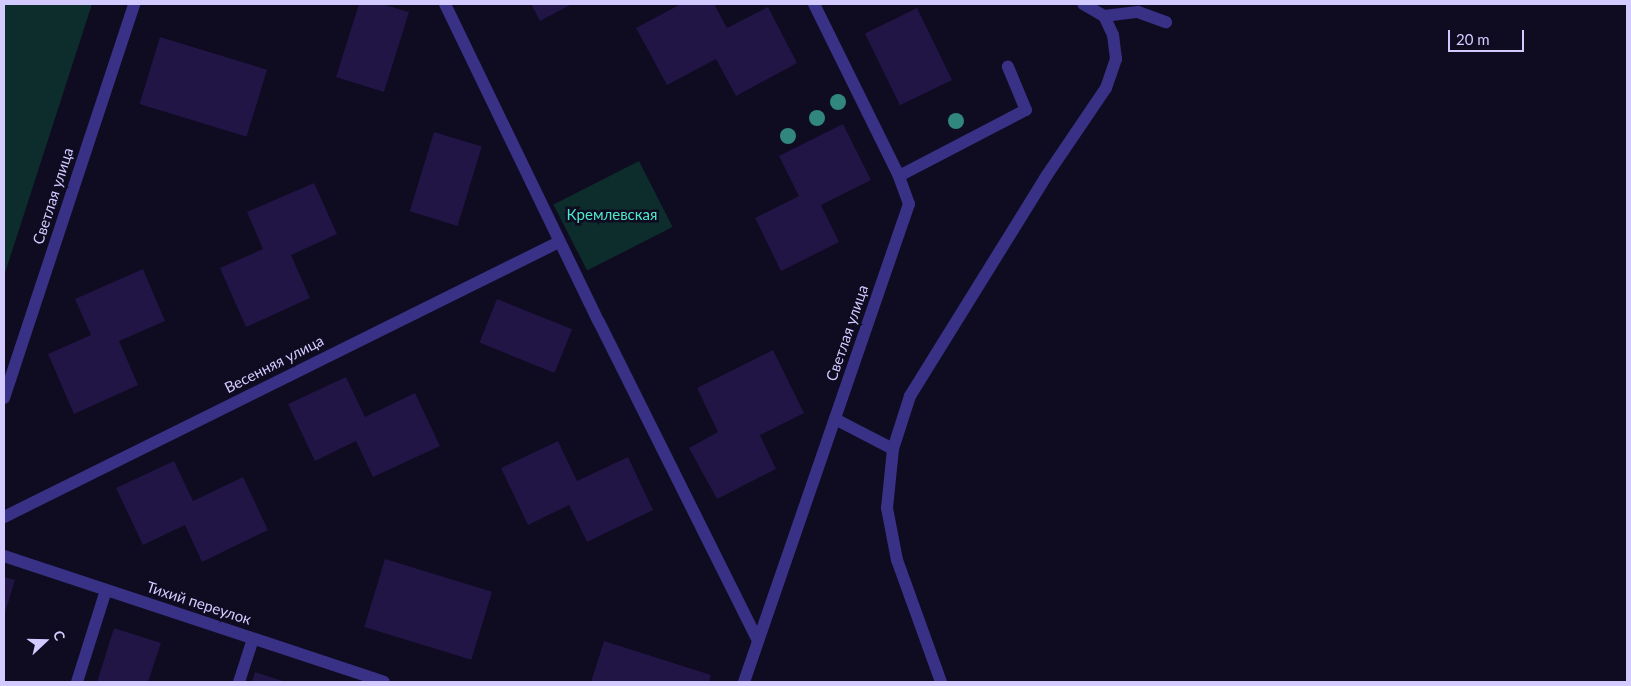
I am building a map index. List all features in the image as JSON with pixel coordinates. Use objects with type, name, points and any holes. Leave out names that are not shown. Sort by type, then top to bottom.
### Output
[{"type":"street","name":"Светлая улица","points":[[4,398],[134,4]]},
{"type":"street","points":[[445,4],[559,242],[758,641]]},
{"type":"street","name":"Светлая улица","points":[[744,682],[909,204],[899,176],[814,4]]},
{"type":"street","points":[[940,682],[897,560],[887,508],[893,450],[910,396],[1031,200],[1106,88],[1116,59],[1113,35],[1104,16],[1083,4]]},
{"type":"street","points":[[1104,16],[1138,12],[1166,22]]},
{"type":"street","points":[[899,176],[1026,110],[1008,67]]},
{"type":"street","name":"Весенняя улица","points":[[4,517],[559,242]]},
{"type":"street","points":[[835,419],[893,450]]},
{"type":"street","name":"Тихий переулок","points":[[4,556],[384,682]]},
{"type":"street","points":[[77,682],[106,590]]},
{"type":"street","points":[[239,682],[253,639]]},
{"type":"green space","points":[[4,4],[92,4],[4,276]]},
{"type":"green space","name":"Кремлевская","points":[[639,161],[673,227],[587,271],[553,205]]},
{"type":"building","points":[[359,4],[382,4],[409,12],[384,92],[336,77]]},
{"type":"building","points":[[531,4],[572,4],[540,21]]},
{"type":"building","points":[[681,4],[714,4],[727,28],[768,7],[797,63],[736,96],[716,59],[667,85],[636,28]]},
{"type":"building","points":[[917,8],[952,80],[900,105],[865,33]]},
{"type":"building","points":[[160,37],[267,70],[247,137],[140,104]]},
{"type":"building","points":[[843,124],[871,180],[821,205],[839,242],[781,271],[755,218],[799,196],[779,156]]},
{"type":"building","points":[[434,132],[482,147],[458,226],[410,211]]},
{"type":"building","points":[[314,183],[337,234],[291,255],[310,298],[246,327],[220,268],[263,249],[247,212]]},
{"type":"building","points":[[143,269],[165,321],[119,341],[138,385],[74,414],[48,354],[91,335],[75,299]]},
{"type":"building","points":[[497,299],[572,329],[554,373],[479,343]]},
{"type":"building","points":[[773,350],[804,413],[760,435],[776,469],[717,499],[689,448],[718,432],[697,388]]},
{"type":"building","points":[[346,377],[365,417],[415,393],[440,446],[373,477],[356,441],[315,461],[288,404]]},
{"type":"building","points":[[558,441],[577,481],[628,457],[653,510],[587,542],[569,505],[528,525],[501,468]]},
{"type":"building","points":[[174,461],[193,501],[243,477],[268,530],[202,562],[185,525],[143,545],[116,488]]},
{"type":"building","points":[[385,559],[492,592],[471,660],[364,627]]},
{"type":"building","points":[[4,577],[15,580],[4,616]]},
{"type":"building","points":[[114,628],[161,643],[148,682],[97,682]]},
{"type":"building","points":[[604,641],[711,675],[709,682],[591,682]]},
{"type":"building","points":[[255,672],[286,682],[252,682]]}]
